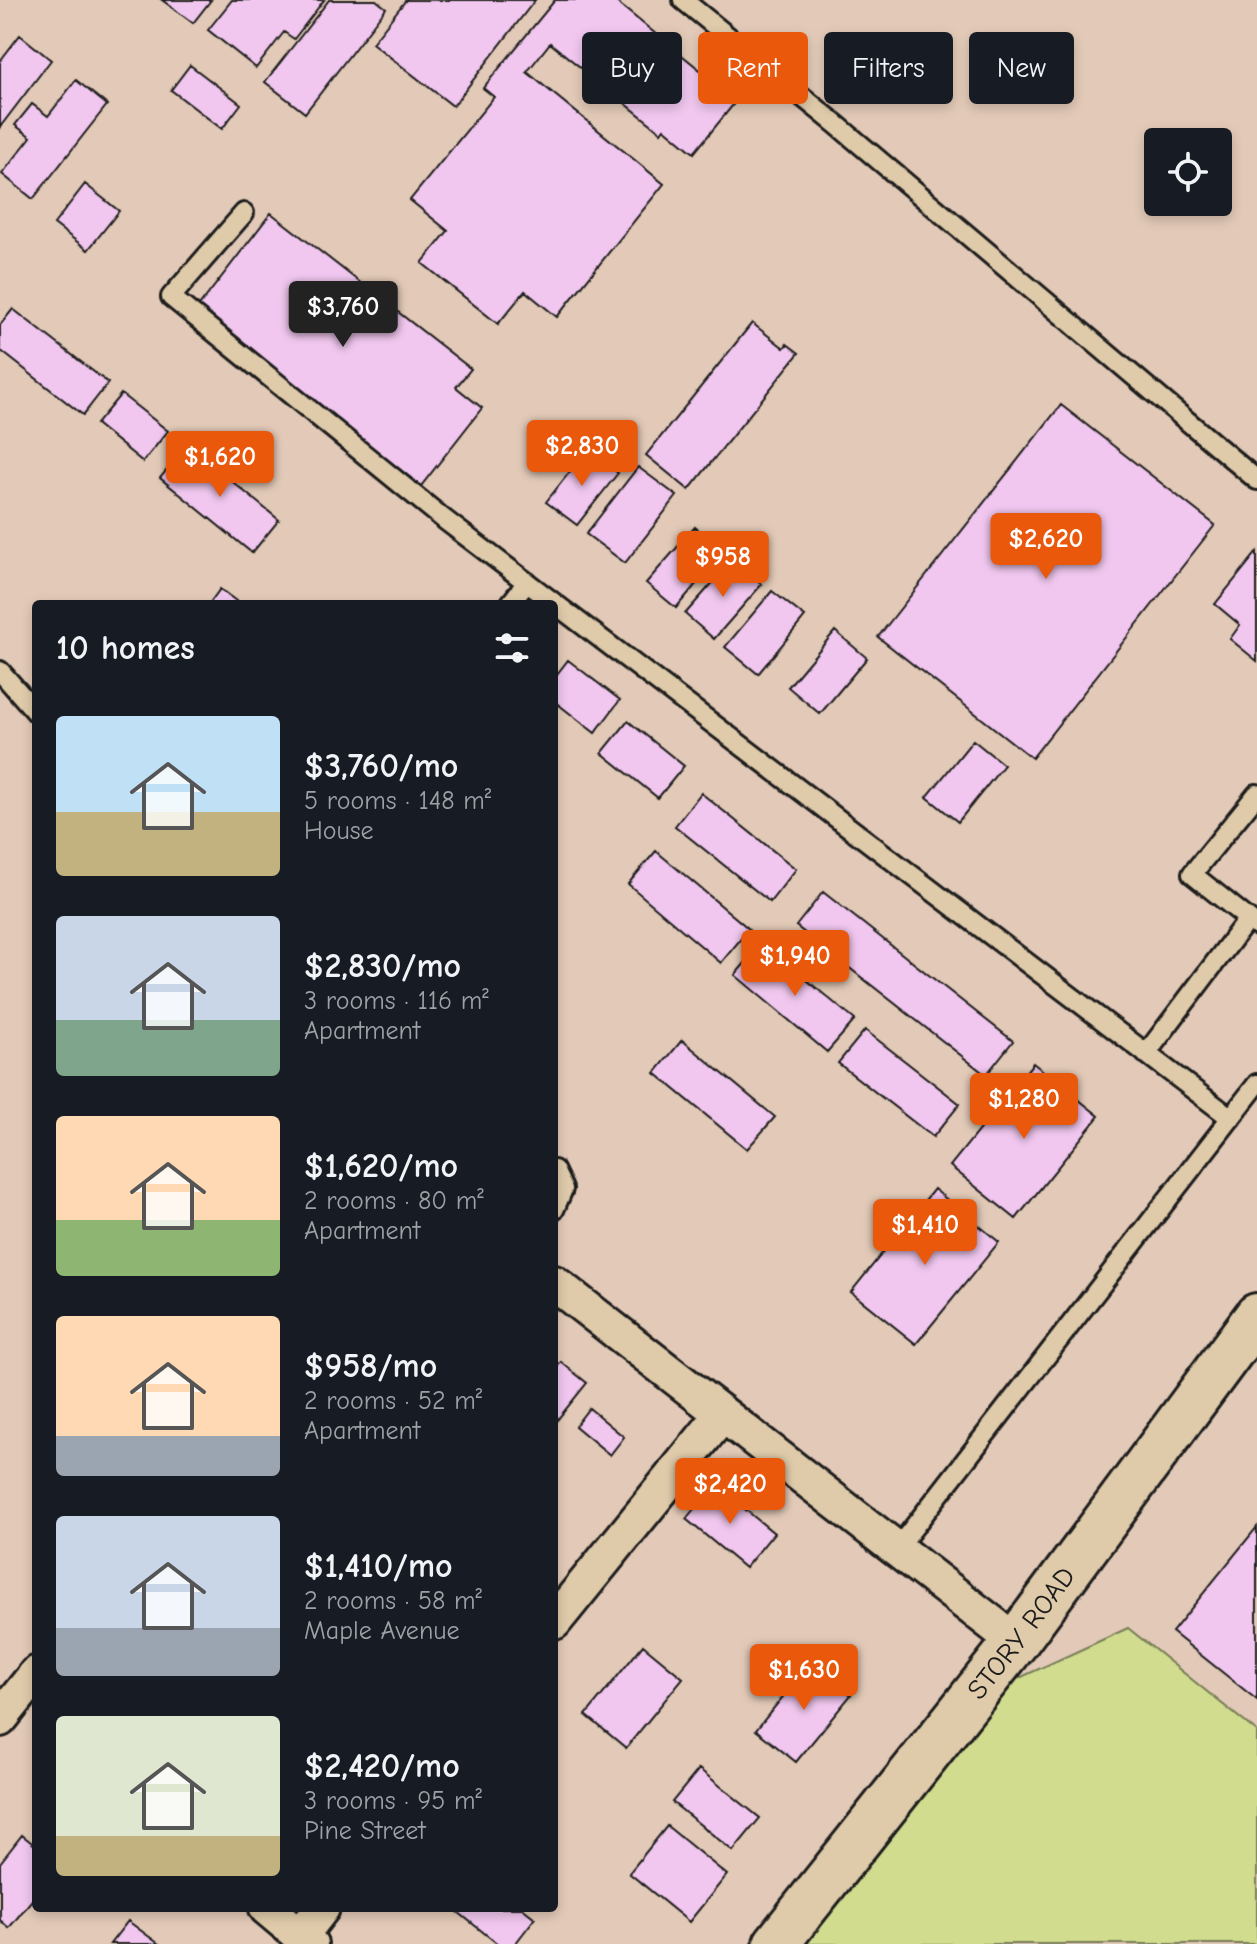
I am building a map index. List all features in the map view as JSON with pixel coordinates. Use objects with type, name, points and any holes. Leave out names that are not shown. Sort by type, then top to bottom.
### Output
[{"type":"street","points":[[558,1286],[1016,1642]]},
{"type":"street","name":"STORY ROAD","points":[[776,1944],[1016,1642],[1257,1316]]},
{"type":"street","points":[[558,1617],[722,1415]]},
{"type":"street","points":[[272,1912],[305,1940],[320,1912]]},
{"type":"lane","points":[[683,0],[836,124],[1257,480]]},
{"type":"lane","points":[[244,213],[171,297],[445,520],[551,600]]},
{"type":"lane","points":[[513,600],[527,582]]},
{"type":"lane","points":[[558,606],[1231,1118]]},
{"type":"lane","points":[[0,671],[32,707]]},
{"type":"lane","points":[[1146,1054],[1253,923],[1192,874],[1257,794]]},
{"type":"lane","points":[[896,1550],[1257,1084]]},
{"type":"lane","points":[[558,1178],[563,1189],[558,1201]]},
{"type":"green space","points":[[1128,1628],[1257,1732],[1257,1944],[799,1944],[980,1696]]},
{"type":"building","points":[[162,0],[211,0],[193,23]]},
{"type":"building","points":[[232,0],[324,0],[294,39],[284,32],[256,68],[208,30]]},
{"type":"building","points":[[329,0],[376,0],[386,8],[305,113],[265,82]]},
{"type":"building","points":[[406,0],[535,0],[453,106],[372,43]]},
{"type":"building","points":[[555,0],[614,0],[653,32],[582,32],[582,69],[550,43],[527,72],[664,184],[557,317],[525,291],[498,324],[422,263],[448,231],[410,200],[494,97],[483,88]]},
{"type":"building","points":[[20,35],[51,60],[0,127],[0,61]]},
{"type":"building","points":[[682,55],[698,68],[698,104],[734,104],[694,153],[664,128],[661,132],[626,104],[682,104]]},
{"type":"building","points":[[190,65],[241,104],[222,129],[171,90]]},
{"type":"building","points":[[76,80],[107,105],[33,199],[2,174],[31,137],[15,125],[32,104],[48,116]]},
{"type":"building","points":[[85,184],[119,211],[88,250],[54,224]]},
{"type":"building","points":[[271,213],[471,369],[456,387],[482,408],[421,486],[196,310]]},
{"type":"building","points":[[13,309],[108,383],[83,415],[0,350],[0,325]]},
{"type":"building","points":[[752,323],[784,348],[787,344],[799,353],[689,490],[646,455]]},
{"type":"building","points":[[121,394],[168,431],[143,462],[96,424]]},
{"type":"building","points":[[1061,405],[1215,525],[1032,758],[878,637]]},
{"type":"building","points":[[188,445],[279,520],[252,553],[160,478]]},
{"type":"building","points":[[587,450],[618,473],[577,525],[546,502]]},
{"type":"building","points":[[638,467],[677,496],[625,563],[586,534]]},
{"type":"building","points":[[695,527],[724,551],[676,608],[646,583]]},
{"type":"building","points":[[1257,552],[1257,661],[1230,639],[1240,625],[1215,604]]},
{"type":"building","points":[[733,560],[762,584],[714,639],[685,614]]},
{"type":"building","points":[[220,589],[235,600],[212,600]]},
{"type":"building","points":[[772,591],[805,617],[758,674],[725,647]]},
{"type":"building","points":[[835,631],[867,658],[820,714],[788,687]]},
{"type":"building","points":[[568,660],[620,700],[595,733],[558,704],[558,673]]},
{"type":"building","points":[[628,721],[684,766],[658,798],[602,753]]},
{"type":"building","points":[[973,740],[1004,765],[958,822],[927,797]]},
{"type":"building","points":[[701,793],[796,869],[770,902],[675,826]]},
{"type":"building","points":[[656,851],[749,929],[721,963],[628,884]]},
{"type":"building","points":[[823,892],[1013,1041],[986,1075],[796,926]]},
{"type":"building","points":[[762,943],[855,1020],[827,1052],[735,975]]},
{"type":"building","points":[[865,1030],[960,1104],[933,1137],[838,1063]]},
{"type":"building","points":[[682,1040],[775,1117],[747,1149],[655,1073]]},
{"type":"building","points":[[1033,1063],[1099,1116],[1016,1219],[950,1166]]},
{"type":"building","points":[[934,1189],[999,1242],[916,1344],[851,1292]]},
{"type":"building","points":[[561,1362],[587,1383],[558,1419],[558,1366]]},
{"type":"building","points":[[589,1408],[624,1437],[610,1455],[575,1426]]},
{"type":"building","points":[[714,1484],[774,1533],[745,1568],[686,1519]]},
{"type":"building","points":[[1257,1527],[1257,1700],[1172,1632]]},
{"type":"building","points":[[643,1645],[683,1678],[626,1748],[586,1715]]},
{"type":"building","points":[[811,1662],[851,1695],[796,1762],[756,1730]]},
{"type":"building","points":[[699,1769],[760,1818],[733,1851],[672,1802]]},
{"type":"building","points":[[667,1826],[727,1875],[689,1922],[629,1873]]},
{"type":"building","points":[[22,1835],[32,1843],[32,1900],[9,1928],[0,1920],[0,1863]]},
{"type":"building","points":[[458,1912],[527,1912],[535,1918],[515,1944],[498,1944]]},
{"type":"building","points":[[128,1921],[159,1944],[110,1944]]}]
